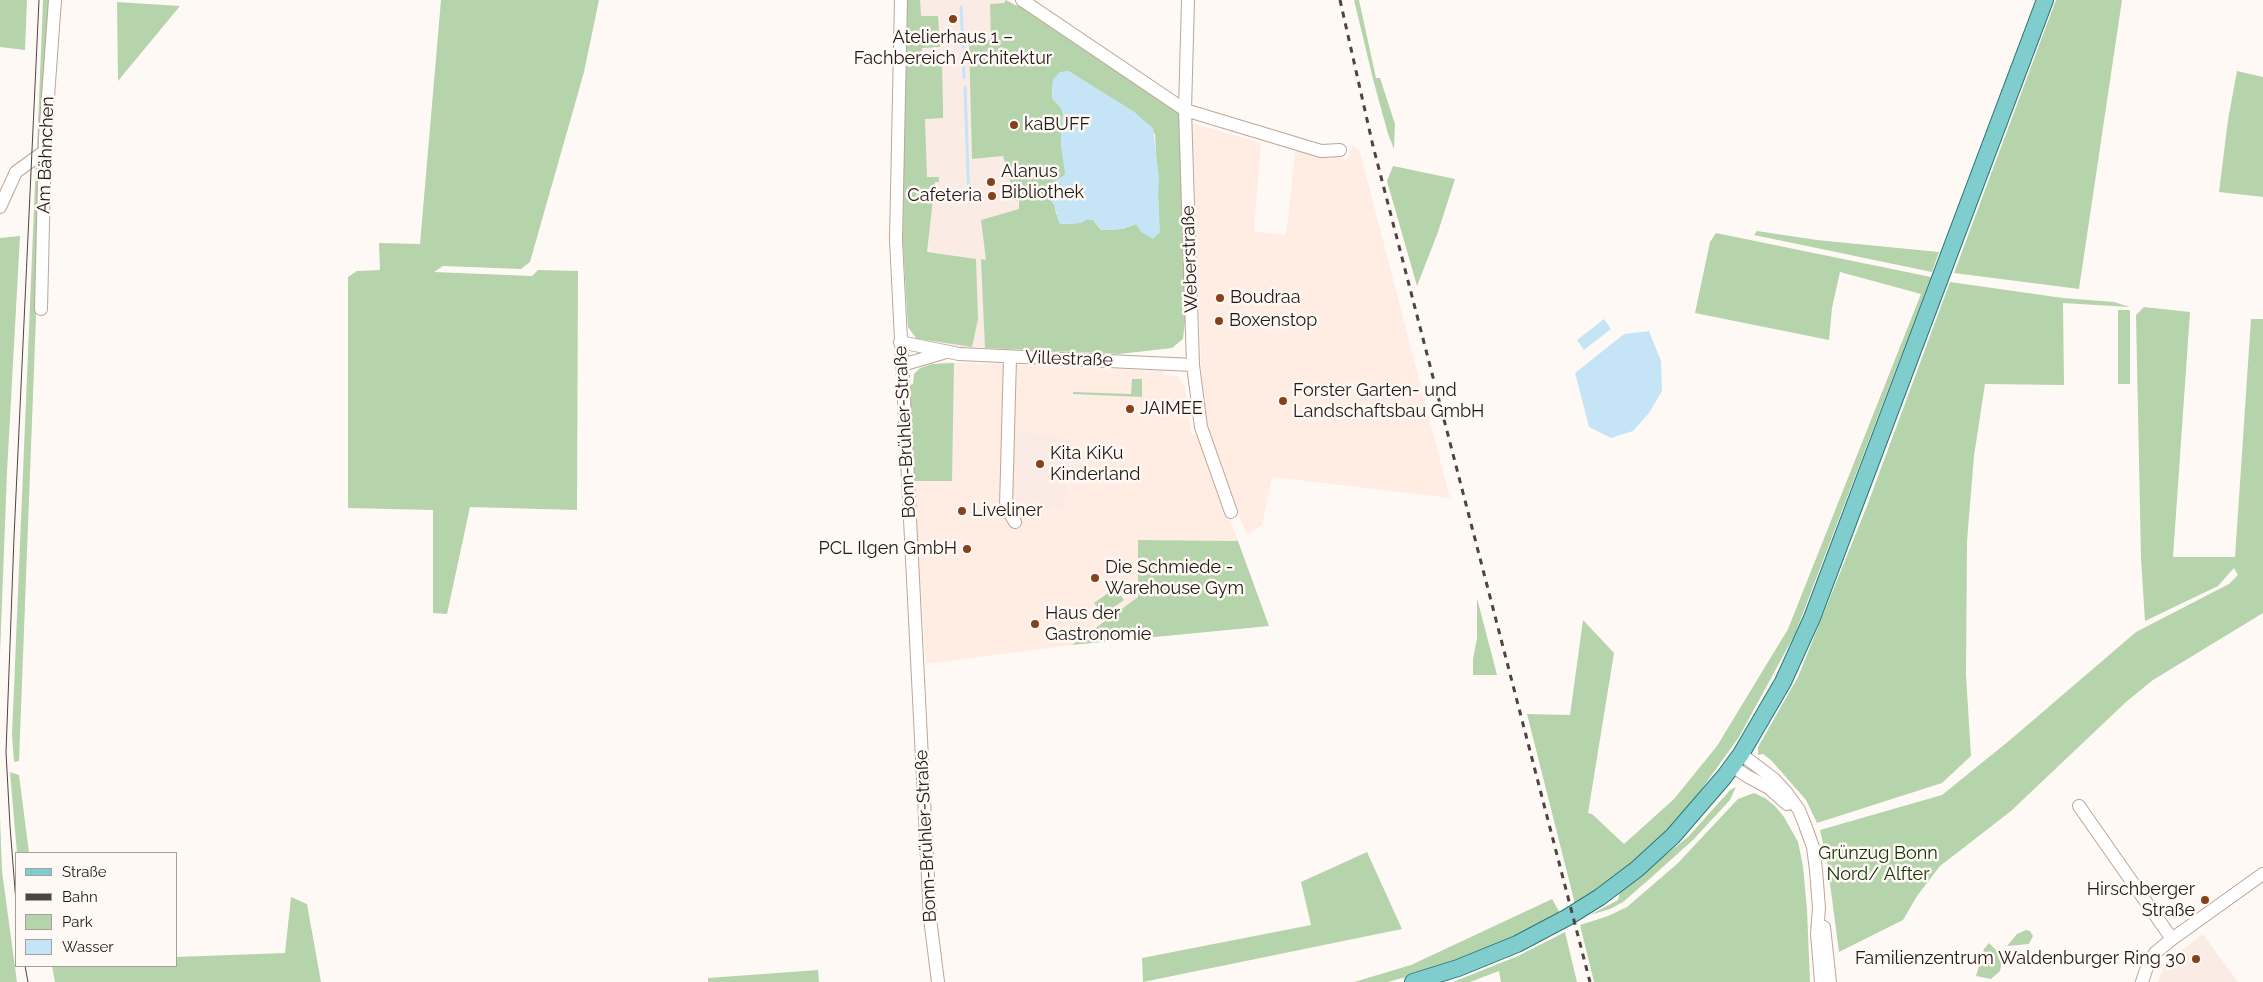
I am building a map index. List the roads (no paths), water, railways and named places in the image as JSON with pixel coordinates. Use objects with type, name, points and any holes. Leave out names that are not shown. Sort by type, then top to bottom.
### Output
[{"type":"main road","points":[[1413,982],[1458,968],[1517,944],[1568,917],[1600,897],[1636,869],[1673,836],[1737,760],[1783,682],[1812,618],[2045,0]]},
{"type":"street","name":"Am Bähnchen","points":[[41,309],[45,151],[55,0]]},
{"type":"street","name":"Bonn-Brühler-Straße","points":[[900,0],[896,240],[930,918],[938,982]]},
{"type":"street","points":[[1022,0],[1185,110],[1321,151],[1340,150]]},
{"type":"street","name":"Weberstraße","points":[[1188,0],[1185,110],[1193,365],[1201,427],[1231,512]]},
{"type":"street","points":[[0,207],[16,172],[45,151]]},
{"type":"street","name":"Villestraße","points":[[900,342],[945,353],[1193,365]]},
{"type":"street","name":"Villestraße","points":[[902,364],[945,353]]},
{"type":"street","points":[[1010,357],[1006,507],[1015,522]]},
{"type":"street","points":[[1737,760],[1746,776],[1769,788],[1805,825],[1813,847],[1819,908],[1825,932],[1830,982]]},
{"type":"street","points":[[2078,806],[2172,939]]},
{"type":"street","points":[[2142,982],[2148,964],[2155,953],[2263,874]]},
{"type":"street","points":[[1819,908],[1817,934],[1821,982]]},
{"type":"water","points":[[1068,71],[1134,112],[1153,128],[1159,178],[1160,232],[1153,239],[1141,232],[1136,224],[1122,229],[1101,230],[1093,220],[1087,219],[1081,223],[1060,224],[1055,206],[1049,197],[1049,192],[1054,182],[1065,175],[1061,144],[1063,114],[1061,108],[1052,98],[1053,80],[1060,72]]},
{"type":"water","points":[[1604,319],[1611,329],[1584,350],[1577,340]]},
{"type":"water","points":[[1649,331],[1661,361],[1662,391],[1649,413],[1633,431],[1611,438],[1589,427],[1575,373],[1624,334]]},
{"type":"waterway","points":[[961,7],[963,47]]},
{"type":"waterway","points":[[963,56],[964,78]]},
{"type":"waterway","points":[[965,87],[969,203]]},
{"type":"tram line","points":[[15,889],[6,752],[39,0]]},
{"type":"tram line","points":[[25,967],[28,982]]},
{"type":"railway","points":[[1340,0],[1373,146],[1590,982]]},
{"type":"place","name":"Atelierhaus 1 – Fachbereich Architektur","points":[[953,19]]},
{"type":"place","name":"kaBUFF","points":[[1014,125]]},
{"type":"place","name":"Alanus Bibliothek","points":[[991,182]]},
{"type":"place","name":"Cafeteria","points":[[992,196]]},
{"type":"place","name":"Boudraa","points":[[1220,298]]},
{"type":"place","name":"Boxenstop","points":[[1219,321]]},
{"type":"place","name":"Forster Garten- und Landschaftsbau GmbH","points":[[1283,401]]},
{"type":"place","name":"JAIMEE","points":[[1130,409]]},
{"type":"place","name":"Kita KiKu Kinderland","points":[[1040,464]]},
{"type":"place","name":"Liveliner","points":[[962,511]]},
{"type":"place","name":"PCL Ilgen GmbH","points":[[967,549]]},
{"type":"place","name":"Die Schmiede - Warehouse Gym","points":[[1095,578]]},
{"type":"place","name":"Haus der Gastronomie","points":[[1035,624]]},
{"type":"place","name":"Hirschberger Straße","points":[[2205,900]]},
{"type":"place","name":"Familienzentrum Waldenburger Ring 30","points":[[2196,959]]},
{"type":"park label","name":"Grünzug Bonn Nord/ Alfter","points":[[1878,864]]}]
